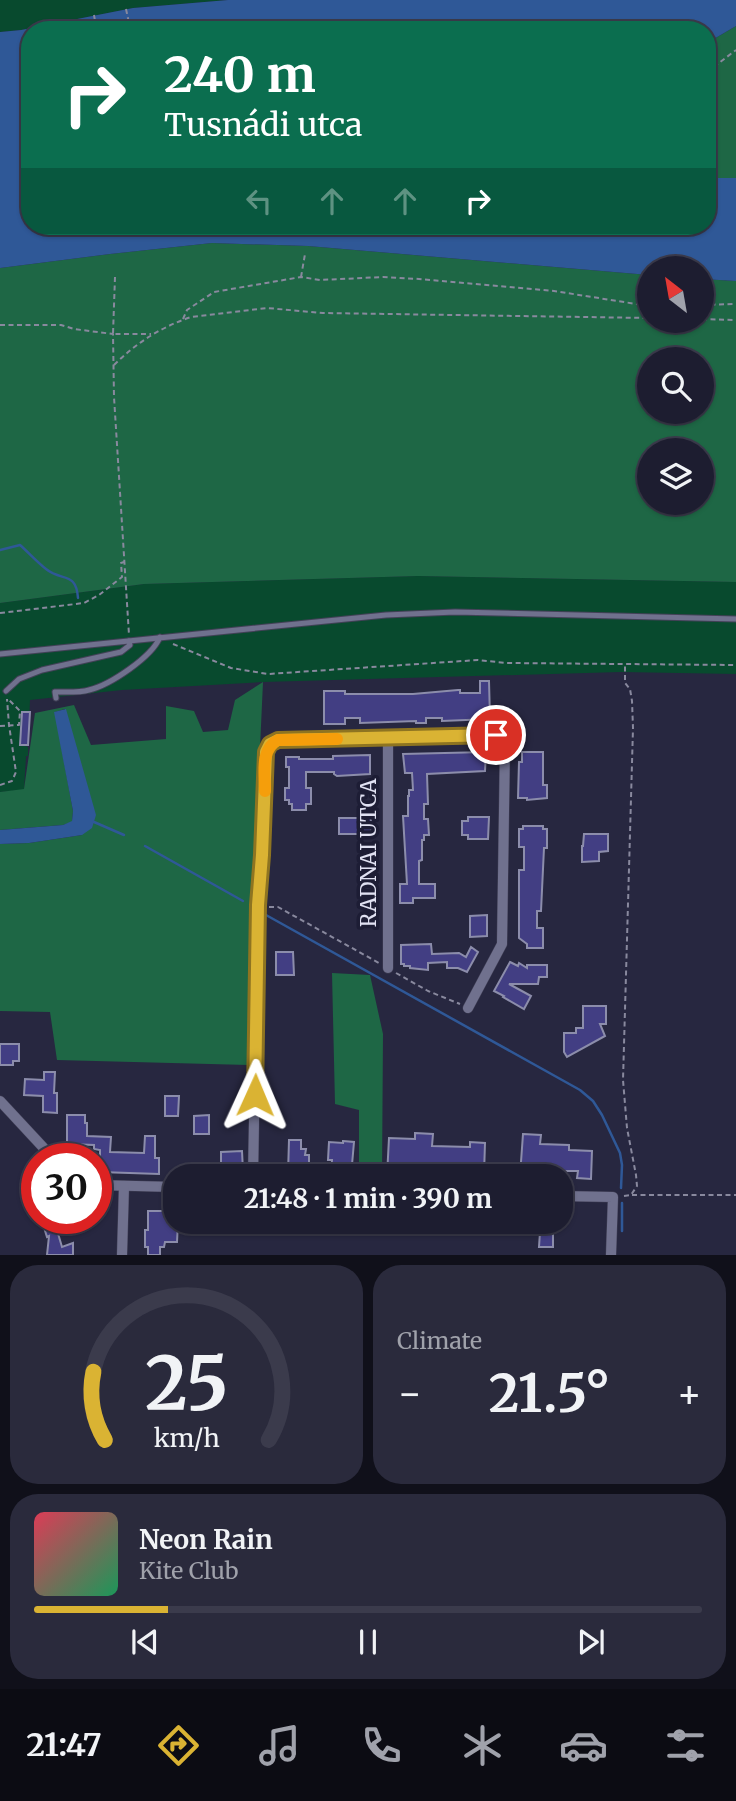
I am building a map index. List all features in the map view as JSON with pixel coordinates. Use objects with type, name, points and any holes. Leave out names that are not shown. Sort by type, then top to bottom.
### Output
[{"type":"street","points":[[253,1164],[258,905],[266,752],[270,744],[278,740],[388,737],[496,735],[502,738],[505,744],[502,944],[468,1008]]},
{"type":"street","name":"RADNAI UTCA","points":[[388,737],[388,968]]},
{"type":"street","points":[[0,1101],[39,1143]]},
{"type":"street","points":[[112,1186],[163,1187]]},
{"type":"street","points":[[122,1255],[124,1186]]},
{"type":"street","points":[[573,1196],[613,1197],[611,1255]]},
{"type":"lane","points":[[0,654],[386,615],[455,612],[736,619]]},
{"type":"lane","points":[[56,698],[55,692],[89,690],[119,675],[150,653],[160,637]]},
{"type":"lane","points":[[6,691],[19,679],[42,670],[121,652],[130,645],[129,641]]},
{"type":"path","points":[[126,9],[129,21]]},
{"type":"path","points":[[94,15],[95,21]]},
{"type":"path","points":[[716,65],[736,50]]},
{"type":"path","points":[[301,277],[305,254]]},
{"type":"path","points":[[115,277],[114,397],[129,641]]},
{"type":"path","points":[[183,320],[187,310],[214,292],[301,277],[320,280],[383,277],[419,279],[554,291],[637,304]]},
{"type":"path","points":[[714,305],[736,304]]},
{"type":"path","points":[[114,365],[152,334],[191,317],[267,308],[323,313],[637,318]]},
{"type":"path","points":[[714,319],[736,320]]},
{"type":"path","points":[[0,325],[61,326],[113,334],[152,334]]},
{"type":"path","points":[[0,613],[84,603],[122,577],[121,563],[125,562]]},
{"type":"path","points":[[160,637],[231,668],[268,674],[478,660],[507,663],[736,665]]},
{"type":"path","points":[[625,664],[625,683],[630,689],[633,728],[623,1080],[637,1186],[631,1195]]},
{"type":"path","points":[[0,785],[12,781],[16,772],[6,691]]},
{"type":"path","points":[[0,726],[19,725],[20,711],[7,699]]},
{"type":"path","points":[[258,905],[278,907],[428,991],[468,1008]]},
{"type":"path","points":[[613,1197],[736,1195]]},
{"type":"green space","points":[[0,0],[228,0],[133,8],[67,21],[21,21],[21,30],[0,32]]},
{"type":"green space","points":[[736,26],[736,178],[716,178],[716,38]]},
{"type":"green space","points":[[212,243],[308,246],[637,274],[637,333],[714,333],[714,280],[736,281],[736,582],[418,576],[144,584],[0,603],[0,268]]},
{"type":"green space","points":[[418,576],[736,582],[736,674],[621,672],[263,682],[122,690],[30,700],[24,790],[0,792],[0,603],[144,584]]},
{"type":"green space","points":[[263,682],[248,1065],[57,1060],[50,1012],[0,1011],[0,844],[29,843],[82,835],[65,709],[55,712],[73,811],[72,822],[0,830],[0,792],[24,789],[35,713],[74,705],[91,745],[166,739],[166,706],[194,711],[203,732],[228,730],[235,700]]},
{"type":"green space","points":[[332,973],[370,975],[383,1034],[382,1164],[359,1164],[359,1110],[335,1104]]},
{"type":"water","points":[[228,0],[736,0],[736,26],[716,38],[716,21],[67,21],[133,8]]},
{"type":"water","points":[[21,30],[21,235],[716,235],[716,178],[736,178],[736,281],[714,280],[714,256],[637,256],[637,274],[308,246],[212,243],[0,268],[0,32]]},
{"type":"water","points":[[66,709],[96,815],[92,828],[82,835],[29,843],[0,844],[0,830],[63,825],[72,821],[73,811],[54,712]]},
{"type":"building","points":[[480,681],[489,681],[490,719],[442,721],[442,718],[426,718],[426,723],[360,723],[360,718],[345,718],[345,724],[324,724],[324,691],[345,691],[345,694],[413,694],[460,690],[460,693],[480,693]]},
{"type":"building","points":[[22,712],[30,712],[28,745],[20,745]]},
{"type":"building","points":[[486,752],[485,771],[427,774],[428,804],[424,804],[424,819],[428,819],[429,835],[424,835],[422,840],[419,884],[435,884],[435,898],[413,898],[413,903],[400,903],[400,884],[407,884],[403,816],[408,816],[409,790],[413,790],[412,773],[405,773],[403,754]]},
{"type":"building","points":[[522,752],[543,752],[543,785],[547,785],[547,798],[518,798],[519,762],[522,762]]},
{"type":"building","points":[[370,755],[370,774],[337,776],[334,772],[306,772],[306,788],[311,788],[311,804],[306,804],[306,810],[292,810],[292,804],[285,800],[285,788],[289,788],[286,757],[333,759],[333,756]]},
{"type":"building","points":[[468,817],[489,817],[488,839],[468,839],[468,835],[462,835],[462,821],[468,821]]},
{"type":"building","points":[[339,818],[371,818],[371,837],[339,834]]},
{"type":"building","points":[[523,826],[543,826],[543,829],[547,829],[541,911],[537,911],[537,928],[543,928],[543,948],[527,948],[527,944],[519,938],[519,870],[524,870],[524,847],[519,847],[519,829],[523,829]]},
{"type":"building","points":[[584,834],[608,834],[608,851],[599,852],[599,861],[582,862]]},
{"type":"building","points":[[487,915],[487,936],[470,937],[470,916]]},
{"type":"building","points":[[431,944],[432,954],[459,953],[466,957],[471,947],[478,952],[467,972],[458,968],[447,968],[447,962],[428,963],[428,970],[401,964],[401,945]]},
{"type":"building","points":[[276,952],[293,952],[294,975],[276,975]]},
{"type":"building","points":[[510,962],[527,968],[527,965],[547,965],[547,977],[539,977],[538,984],[509,984],[531,996],[524,1009],[494,991]]},
{"type":"building","points":[[583,1006],[606,1006],[606,1024],[600,1024],[605,1036],[567,1057],[564,1052],[564,1033],[576,1033],[576,1028],[583,1028]]},
{"type":"building","points":[[0,1044],[19,1044],[19,1061],[13,1061],[13,1065],[0,1065]]},
{"type":"building","points":[[44,1072],[55,1072],[57,1113],[43,1112],[43,1096],[24,1095],[25,1079],[44,1080]]},
{"type":"building","points":[[165,1096],[179,1096],[178,1116],[165,1116]]},
{"type":"building","points":[[67,1115],[85,1115],[87,1136],[111,1137],[111,1143],[67,1143]]},
{"type":"building","points":[[209,1115],[209,1134],[194,1134],[194,1116]]},
{"type":"building","points":[[415,1133],[433,1134],[432,1146],[470,1147],[470,1142],[485,1143],[484,1164],[388,1164],[389,1138],[415,1139]]},
{"type":"building","points":[[523,1134],[541,1135],[540,1144],[569,1145],[569,1150],[592,1151],[591,1179],[577,1178],[578,1171],[573,1171],[573,1164],[521,1164]]},
{"type":"building","points":[[145,1136],[155,1136],[155,1158],[159,1158],[159,1174],[112,1172],[112,1152],[144,1153]]},
{"type":"building","points":[[289,1140],[301,1140],[301,1149],[306,1149],[305,1155],[309,1155],[309,1164],[288,1164]]},
{"type":"building","points":[[329,1142],[354,1142],[352,1164],[332,1164],[332,1160],[328,1160]]},
{"type":"building","points":[[242,1151],[243,1164],[221,1164],[221,1152]]},
{"type":"building","points":[[148,1211],[163,1211],[163,1234],[177,1234],[177,1242],[165,1242],[164,1247],[160,1247],[160,1255],[148,1255],[145,1230],[148,1230]]},
{"type":"building","points":[[46,1234],[58,1234],[62,1247],[73,1243],[73,1255],[47,1255],[49,1236]]},
{"type":"building","points":[[540,1234],[553,1234],[553,1247],[539,1247]]},
{"type":"waterway","points":[[0,550],[20,545],[46,569],[71,580],[78,598]]},
{"type":"waterway","points":[[94,822],[124,835]]},
{"type":"waterway","points":[[145,846],[243,901]]},
{"type":"waterway","points":[[266,915],[580,1090],[593,1101],[602,1115],[620,1153],[621,1188]]},
{"type":"waterway","points":[[622,1203],[622,1231]]},
{"type":"slow traffic","points":[[265,791],[266,752],[270,744],[278,740],[337,739]]},
{"type":"route","points":[[255,1095],[258,905],[266,752],[270,744],[278,740],[496,735]]}]
